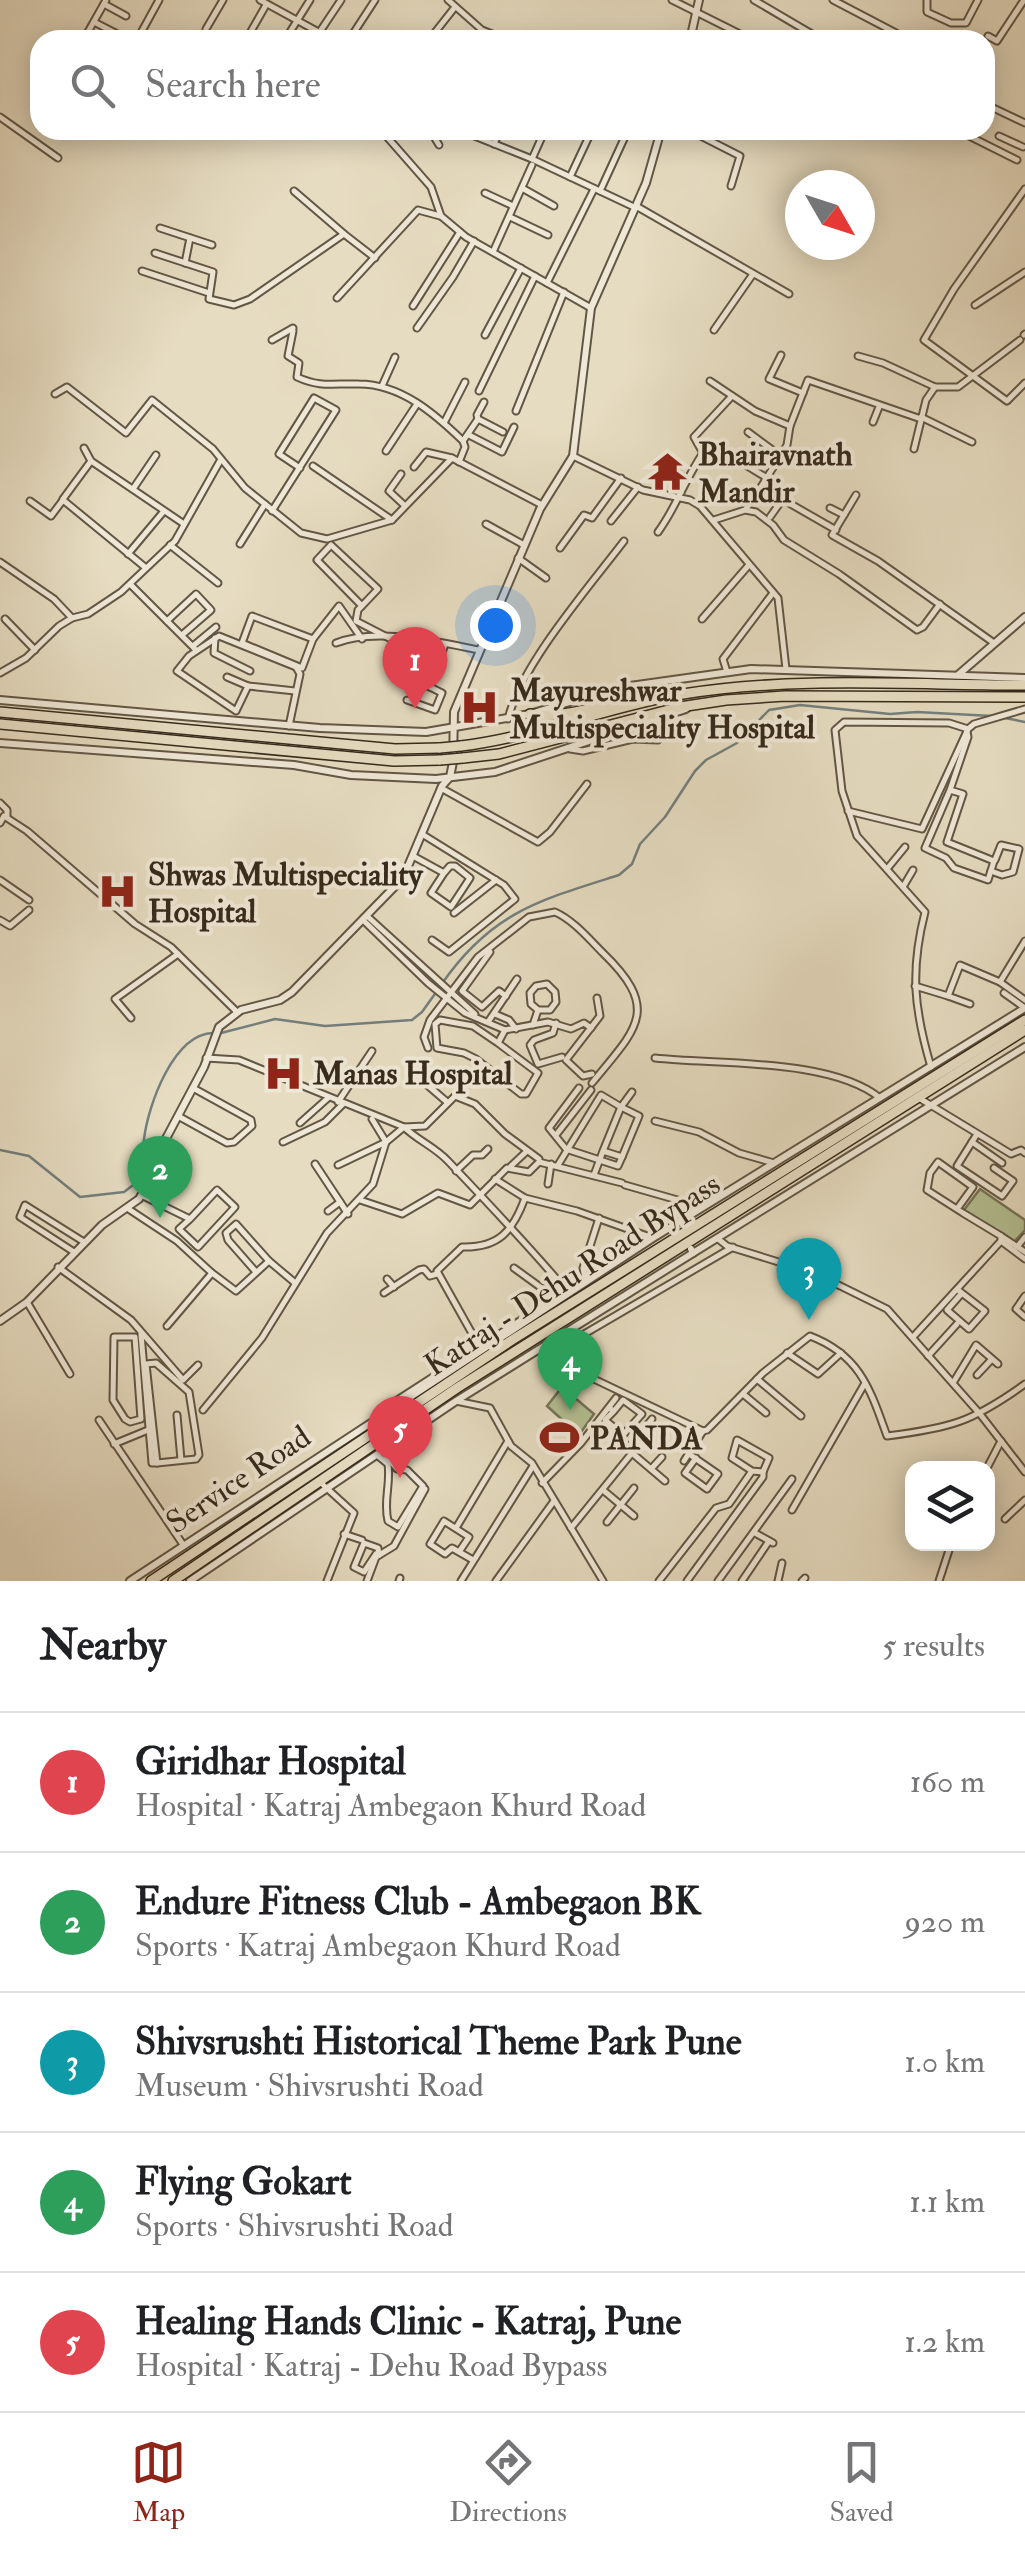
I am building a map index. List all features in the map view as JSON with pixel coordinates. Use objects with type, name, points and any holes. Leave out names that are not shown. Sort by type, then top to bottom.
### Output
[{"type":"highway","points":[[0,712],[395,749],[440,748],[538,733],[644,704],[725,688],[956,680],[1025,682]]},
{"type":"highway","points":[[0,724],[394,761],[440,760],[541,744],[694,705],[785,696],[1025,697]]},
{"type":"highway","points":[[530,714],[564,714],[620,702],[644,704]]},
{"type":"highway","name":"Katraj - Dehu Road Bypass","points":[[152,1581],[378,1423],[1025,1020]]},
{"type":"highway","name":"Katraj - Dehu Road Bypass","points":[[173,1581],[917,1096],[1025,1030]]},
{"type":"highway","points":[[788,1180],[794,1190]]},
{"type":"street","points":[[143,30],[159,0]]},
{"type":"street","points":[[206,28],[223,0]]},
{"type":"street","points":[[260,0],[314,30]]},
{"type":"street","points":[[290,30],[310,0]]},
{"type":"street","points":[[322,30],[341,0]]},
{"type":"street","points":[[356,30],[375,0]]},
{"type":"street","points":[[448,0],[482,30]]},
{"type":"street","points":[[672,0],[733,30]]},
{"type":"street","points":[[692,30],[699,0]]},
{"type":"street","points":[[754,0],[805,30]]},
{"type":"street","points":[[833,0],[889,30]]},
{"type":"street","points":[[927,0],[927,12],[958,25],[966,23],[978,0]]},
{"type":"street","points":[[995,40],[998,42],[1024,0]]},
{"type":"street","points":[[90,30],[105,2],[126,16]]},
{"type":"street","points":[[252,30],[266,5]]},
{"type":"street","points":[[437,30],[455,7]]},
{"type":"street","points":[[94,22],[110,30]]},
{"type":"street","points":[[995,109],[1025,123]]},
{"type":"street","points":[[0,117],[30,138]]},
{"type":"street","points":[[999,136],[1023,148]]},
{"type":"street","points":[[33,140],[58,158]]},
{"type":"street","points":[[389,140],[430,187],[441,216]]},
{"type":"street","points":[[438,140],[440,144]]},
{"type":"street","points":[[483,140],[636,207],[790,294]]},
{"type":"street","points":[[494,144],[496,140]]},
{"type":"street","points":[[492,252],[541,140]]},
{"type":"street","points":[[570,178],[587,140]]},
{"type":"street","points":[[547,282],[623,140]]},
{"type":"street","points":[[0,1321],[27,1302],[74,1252],[141,1196],[219,1027],[237,1012],[280,1000],[292,992],[404,878],[441,788],[450,777],[454,712],[542,505],[573,456],[591,308],[636,207],[658,140]]},
{"type":"street","points":[[708,140],[740,156],[730,186]]},
{"type":"street","points":[[978,140],[1017,160]]},
{"type":"street","points":[[522,188],[554,206]]},
{"type":"street","points":[[1025,189],[954,289],[924,340],[1007,401],[1025,383]]},
{"type":"street","points":[[294,191],[375,258]]},
{"type":"street","points":[[485,193],[513,206]]},
{"type":"street","points":[[336,298],[418,210],[441,216],[474,241],[591,308]]},
{"type":"street","points":[[509,217],[548,235]]},
{"type":"street","points":[[160,228],[212,245]]},
{"type":"street","points":[[413,306],[460,232]]},
{"type":"street","points":[[155,254],[213,272],[209,294],[212,301],[234,305],[344,234]]},
{"type":"street","points":[[185,264],[190,238]]},
{"type":"street","points":[[417,328],[474,241]]},
{"type":"street","points":[[485,335],[522,268]]},
{"type":"street","points":[[142,271],[209,294]]},
{"type":"street","points":[[975,306],[1025,272]]},
{"type":"street","points":[[714,330],[753,274]]},
{"type":"street","points":[[479,392],[535,276]]},
{"type":"street","points":[[516,411],[564,292]]},
{"type":"street","points":[[272,340],[293,328],[288,356],[299,363],[297,377],[309,384],[382,386],[417,404],[464,442]]},
{"type":"street","points":[[858,356],[882,362],[935,387],[958,388],[1023,336]]},
{"type":"street","points":[[782,355],[769,379],[803,394]]},
{"type":"street","points":[[382,386],[395,357]]},
{"type":"street","points":[[710,381],[754,411],[790,426]]},
{"type":"street","points":[[714,520],[745,510],[782,457],[790,426],[810,381],[921,418],[972,442]]},
{"type":"street","points":[[444,423],[466,382]]},
{"type":"street","points":[[55,394],[67,387],[126,432],[152,400],[213,449],[244,488],[301,534],[327,538],[392,520],[456,460],[484,402]]},
{"type":"street","points":[[914,449],[926,400],[935,387]]},
{"type":"street","points":[[732,396],[694,437],[703,453],[713,460],[744,464],[767,478]]},
{"type":"street","points":[[272,510],[300,468],[336,410],[314,398],[279,454],[300,468]]},
{"type":"street","points":[[386,450],[417,404]]},
{"type":"street","points":[[874,422],[879,407]]},
{"type":"street","points":[[478,418],[503,432]]},
{"type":"street","points":[[469,435],[501,452],[514,427]]},
{"type":"street","points":[[748,432],[782,457]]},
{"type":"street","points":[[84,448],[90,461],[184,524]]},
{"type":"street","points":[[414,467],[426,452],[456,460],[542,505]]},
{"type":"street","points":[[658,532],[703,453]]},
{"type":"street","points":[[132,489],[156,455]]},
{"type":"street","points":[[573,456],[638,488],[700,506],[778,598],[786,669]]},
{"type":"street","points":[[30,500],[51,516],[90,461]]},
{"type":"street","points":[[0,673],[19,664],[72,618],[88,614],[130,583],[170,546],[220,461]]},
{"type":"street","points":[[312,466],[392,520]]},
{"type":"street","points":[[668,466],[685,479]]},
{"type":"street","points":[[402,474],[389,491],[405,506]]},
{"type":"street","points":[[560,548],[584,516],[592,518],[621,478]]},
{"type":"street","points":[[761,487],[836,530]]},
{"type":"street","points":[[611,521],[638,488]]},
{"type":"street","points":[[856,495],[832,535],[878,561],[994,643]]},
{"type":"street","points":[[63,500],[146,568]]},
{"type":"street","points":[[770,517],[782,500]]},
{"type":"street","points":[[240,544],[264,504]]},
{"type":"street","points":[[830,508],[844,515]]},
{"type":"street","points":[[745,510],[766,519],[784,540],[840,574],[917,630],[940,604]]},
{"type":"street","points":[[128,554],[164,511]]},
{"type":"street","points":[[486,524],[524,545]]},
{"type":"street","points":[[508,719],[512,701],[559,626],[624,541]]},
{"type":"street","points":[[362,606],[318,562],[332,545],[377,587],[378,591],[355,616],[356,621],[388,638]]},
{"type":"street","points":[[170,546],[218,583]]},
{"type":"street","points":[[518,558],[546,578]]},
{"type":"street","points":[[0,562],[54,599],[72,618]]},
{"type":"street","points":[[702,618],[748,566]]},
{"type":"street","points":[[130,583],[194,648],[216,628]]},
{"type":"street","points":[[727,672],[723,659],[774,593]]},
{"type":"street","points":[[167,620],[196,594],[211,610],[182,636]]},
{"type":"street","points":[[248,686],[236,710],[178,674],[178,668],[215,638],[223,637],[302,668],[313,640],[339,606],[362,639]]},
{"type":"street","points":[[242,644],[252,616],[313,640]]},
{"type":"street","points":[[0,700],[289,726],[426,732],[530,714],[616,688],[727,672],[786,669],[956,680],[1025,617]]},
{"type":"street","points":[[5,620],[35,650]]},
{"type":"street","points":[[215,638],[214,652],[250,671]]},
{"type":"street","points":[[336,643],[388,638],[480,650]]},
{"type":"street","points":[[242,644],[296,667],[300,674],[289,726]]},
{"type":"street","points":[[430,687],[445,644]]},
{"type":"street","points":[[228,676],[248,686],[295,691]]},
{"type":"street","points":[[408,700],[435,710],[442,693],[416,681]]},
{"type":"street","points":[[0,742],[294,765],[410,780],[496,772],[672,716],[694,705]]},
{"type":"street","points":[[931,1066],[915,986],[914,954],[925,912],[857,836],[842,791],[835,730],[838,724],[949,723],[969,729],[1025,708]]},
{"type":"street","points":[[969,729],[950,790],[925,844],[926,850],[946,858],[950,864],[988,880],[991,870],[994,861],[1001,845],[1019,850],[1012,872],[1002,875],[991,870]]},
{"type":"street","points":[[848,811],[922,829],[969,729]]},
{"type":"street","points":[[570,748],[583,751],[633,739],[658,740]]},
{"type":"street","points":[[441,788],[538,842],[587,784]]},
{"type":"street","points":[[950,790],[963,794],[947,842],[994,861]]},
{"type":"street","points":[[0,804],[7,810],[0,823]]},
{"type":"street","points":[[6,817],[135,924],[178,954],[237,1012]]},
{"type":"street","points":[[422,834],[496,880],[514,898],[450,952],[432,940]]},
{"type":"street","points":[[950,864],[957,846]]},
{"type":"street","points":[[887,870],[905,847]]},
{"type":"street","points":[[413,856],[444,873]]},
{"type":"street","points":[[452,865],[471,880],[450,907],[431,893],[444,873],[452,865]]},
{"type":"street","points":[[903,887],[913,870]]},
{"type":"street","points":[[0,880],[28,900]]},
{"type":"street","points":[[454,913],[496,880]]},
{"type":"street","points":[[0,920],[10,926],[29,910]]},
{"type":"street","points":[[428,1048],[425,1032],[446,994],[483,952],[529,917],[551,912],[562,915],[624,972],[637,994],[638,1014],[632,1030],[556,1135]]},
{"type":"street","points":[[365,918],[430,981],[488,1022],[506,1030],[556,1022],[571,1028],[584,1023],[591,1028]]},
{"type":"street","points":[[1000,982],[1025,941]]},
{"type":"street","points":[[490,952],[462,992],[482,1007],[499,991],[506,996]]},
{"type":"street","points":[[131,1018],[115,999],[178,954]]},
{"type":"street","points":[[948,996],[960,965],[1000,982],[1025,1005]]},
{"type":"street","points":[[488,1022],[517,979]]},
{"type":"street","points":[[547,984],[555,992],[556,1002],[550,1010],[538,1010],[531,1004],[530,993],[536,986],[547,984]]},
{"type":"street","points":[[915,986],[970,1004]]},
{"type":"street","points":[[1004,993],[1025,1005]]},
{"type":"street","points":[[592,1074],[583,1076],[566,1062],[600,1016],[597,998]]},
{"type":"street","points":[[384,1412],[566,1290],[676,1226],[1025,1005]]},
{"type":"street","points":[[533,1025],[538,1010]]},
{"type":"street","points":[[494,1014],[509,1020],[516,1029]]},
{"type":"street","points":[[440,1020],[473,1026],[498,1043],[538,1073],[526,1094],[464,1053],[436,1048],[435,1024],[440,1020]]},
{"type":"street","points":[[556,1022],[553,1033],[530,1045],[540,1064],[562,1057]]},
{"type":"street","points":[[498,1043],[506,1030]]},
{"type":"street","points":[[190,1581],[323,1485],[380,1453],[453,1397],[1025,1047]]},
{"type":"street","points":[[283,1142],[325,1122],[372,1051]]},
{"type":"street","points":[[206,1058],[239,1060],[404,1127],[425,1126],[455,1096],[471,1101],[539,1159]]},
{"type":"street","points":[[655,1058],[802,1070],[867,1088],[880,1098]]},
{"type":"street","points":[[426,1083],[447,1102]]},
{"type":"street","points":[[178,1116],[227,1143],[234,1142],[252,1126],[251,1120],[193,1088]]},
{"type":"street","points":[[548,1184],[555,1164],[566,1150],[601,1095],[639,1116],[618,1166],[566,1150],[548,1126],[579,1088]]},
{"type":"street","points":[[594,1175],[621,1107],[632,1092]]},
{"type":"street","points":[[917,1096],[1010,1154],[1021,1150],[1025,1153]]},
{"type":"street","points":[[300,1123],[328,1098]]},
{"type":"street","points":[[203,1410],[262,1338],[328,1233],[373,1184],[386,1142],[371,1116]]},
{"type":"street","points":[[656,1121],[699,1132],[739,1153],[774,1163]]},
{"type":"street","points":[[338,1165],[386,1142],[404,1127]]},
{"type":"street","points":[[404,1127],[446,1159],[478,1196],[512,1226],[566,1290]]},
{"type":"street","points":[[977,1134],[957,1166],[1002,1196],[1013,1181],[994,1168]]},
{"type":"street","points":[[972,1142],[1002,1163]]},
{"type":"street","points":[[456,1171],[473,1155],[482,1155],[488,1149]]},
{"type":"street","points":[[360,1200],[402,1214],[438,1193],[470,1205],[527,1150]]},
{"type":"street","points":[[604,1151],[622,1157]]},
{"type":"street","points":[[511,1166],[529,1172],[539,1162],[555,1164],[702,1207]]},
{"type":"street","points":[[960,1211],[973,1188],[938,1162],[930,1173],[927,1190],[1025,1256]]},
{"type":"street","points":[[315,1164],[348,1214]]},
{"type":"street","points":[[148,1184],[161,1186],[166,1179],[175,1179]]},
{"type":"street","points":[[495,1179],[524,1198],[599,1218],[653,1238]]},
{"type":"street","points":[[218,1190],[236,1207],[198,1247],[180,1229],[190,1219],[218,1190]]},
{"type":"street","points":[[141,1196],[190,1219]]},
{"type":"street","points":[[384,1294],[422,1269],[430,1276],[437,1274],[462,1246],[475,1248],[498,1240],[512,1226],[524,1198]]},
{"type":"street","points":[[328,1211],[340,1202]]},
{"type":"street","points":[[74,1252],[20,1217],[25,1205],[84,1243]]},
{"type":"street","points":[[128,1208],[178,1242],[236,1291],[268,1261]]},
{"type":"street","points":[[585,1278],[583,1268],[599,1218]]},
{"type":"street","points":[[256,1272],[228,1240],[226,1233],[236,1224],[268,1261],[294,1282]]},
{"type":"street","points":[[725,1232],[733,1247]]},
{"type":"street","points":[[1018,1247],[1025,1237]]},
{"type":"street","points":[[717,1238],[860,1293],[887,1310],[980,1414],[1025,1472]]},
{"type":"street","points":[[1001,1239],[1018,1247],[1025,1256]]},
{"type":"street","points":[[960,1291],[985,1311],[969,1329],[947,1310],[960,1291],[1001,1239]]},
{"type":"street","points":[[733,1247],[554,1354],[554,1360],[703,1431],[786,1353],[810,1336],[853,1362],[887,1436],[934,1430],[980,1414],[1025,1384]]},
{"type":"street","points":[[58,1268],[131,1320],[182,1380],[198,1365]]},
{"type":"street","points":[[514,1268],[554,1298]]},
{"type":"street","name":"Service Road","points":[[130,1581],[378,1423],[384,1412],[608,1268]]},
{"type":"street","points":[[166,1326],[212,1273]]},
{"type":"street","points":[[437,1274],[480,1346]]},
{"type":"street","points":[[387,1278],[394,1287]]},
{"type":"street","points":[[913,1337],[960,1291]]},
{"type":"street","points":[[1025,1296],[1016,1309],[1025,1317]]},
{"type":"street","points":[[27,1302],[70,1374]]},
{"type":"street","points":[[928,1356],[957,1324]]},
{"type":"street","points":[[140,1330],[142,1365],[152,1463],[196,1458],[199,1455],[189,1392],[174,1382],[160,1364],[142,1365]]},
{"type":"street","points":[[135,1336],[142,1365],[141,1419],[130,1422],[113,1400],[113,1338],[135,1336]]},
{"type":"street","points":[[953,1384],[976,1344],[995,1361],[977,1375]]},
{"type":"street","points":[[786,1353],[818,1374],[841,1352]]},
{"type":"street","points":[[757,1379],[800,1416]]},
{"type":"street","points":[[792,1510],[865,1382]]},
{"type":"street","points":[[742,1394],[766,1413]]},
{"type":"street","points":[[453,1397],[490,1408],[508,1441],[533,1466],[604,1581]]},
{"type":"street","points":[[542,1483],[611,1409],[623,1400],[642,1414],[623,1434],[606,1420],[611,1409],[616,1398]]},
{"type":"street","points":[[177,1415],[180,1460]]},
{"type":"street","points":[[652,1419],[630,1446],[632,1453],[665,1481]]},
{"type":"street","points":[[99,1420],[184,1546]]},
{"type":"street","points":[[114,1444],[150,1428]]},
{"type":"street","points":[[693,1456],[718,1474],[707,1490],[685,1473],[703,1431]]},
{"type":"street","points":[[687,1581],[763,1477],[769,1458],[737,1440],[732,1458],[762,1472]]},
{"type":"street","points":[[990,1461],[1001,1440]]},
{"type":"street","points":[[456,1528],[508,1441]]},
{"type":"street","points":[[380,1453],[397,1470],[407,1470],[423,1486],[398,1527],[388,1521],[385,1509],[390,1476],[380,1453]]},
{"type":"street","points":[[571,1528],[632,1453]]},
{"type":"street","points":[[684,1461],[693,1456]]},
{"type":"street","points":[[651,1469],[662,1457]]},
{"type":"street","points":[[461,1581],[533,1466]]},
{"type":"street","points":[[659,1581],[716,1508],[728,1504],[752,1470]]},
{"type":"street","points":[[718,1581],[792,1479]]},
{"type":"street","points":[[323,1485],[354,1513],[327,1581]]},
{"type":"street","points":[[606,1522],[634,1488]]},
{"type":"street","points":[[367,1581],[378,1554],[378,1548],[364,1543],[354,1567],[364,1572],[378,1554],[394,1546],[426,1489]]},
{"type":"street","points":[[602,1490],[634,1516]]},
{"type":"street","points":[[1005,1519],[1025,1500]]},
{"type":"street","points":[[496,1581],[554,1501]]},
{"type":"street","points":[[459,1552],[469,1536],[444,1521],[430,1544],[445,1554],[452,1548],[459,1552],[473,1560]]},
{"type":"street","points":[[742,1581],[772,1542],[755,1532]]},
{"type":"street","points":[[344,1534],[362,1540]]},
{"type":"street","points":[[939,1581],[948,1551]]},
{"type":"street","points":[[778,1581],[782,1564]]},
{"type":"green space","points":[[980,1189],[1025,1220],[1025,1230],[1014,1242],[964,1210]]},
{"type":"green space","points":[[562,1387],[594,1414],[579,1435],[547,1406]]},
{"type":"waterway","points":[[441,985],[479,941],[519,912],[619,875],[632,864],[640,844],[665,817],[695,771],[706,760],[737,743],[769,710],[800,705],[890,714],[992,716]]},
{"type":"waterway","points":[[1005,718],[1025,722]]},
{"type":"waterway","points":[[221,1033],[275,1019],[325,1026],[412,1020],[437,991]]},
{"type":"waterway","points":[[0,1150],[29,1156],[80,1197],[124,1192],[141,1179],[146,1125],[165,1074],[186,1045],[213,1033]]},
{"type":"place","name":"Bhairavnath Mandir","points":[[668,472]]},
{"type":"place","name":"Mayureshwar Multispeciality Hospital","points":[[480,708]]},
{"type":"place","name":"Giridhar Hospital","points":[[415,709]]},
{"type":"place","name":"Shwas Multispeciality Hospital","points":[[118,892]]},
{"type":"place","name":"Manas Hospital","points":[[283,1073]]},
{"type":"place","name":"Endure Fitness Club - Ambegaon BK","points":[[160,1218]]},
{"type":"place","name":"Shivsrushti Historical Theme Park Pune","points":[[809,1320]]},
{"type":"place","name":"Flying Gokart","points":[[570,1410]]},
{"type":"place","name":"PANDA","points":[[560,1438]]},
{"type":"place","name":"Healing Hands Clinic - Katraj, Pune","points":[[400,1478]]}]
